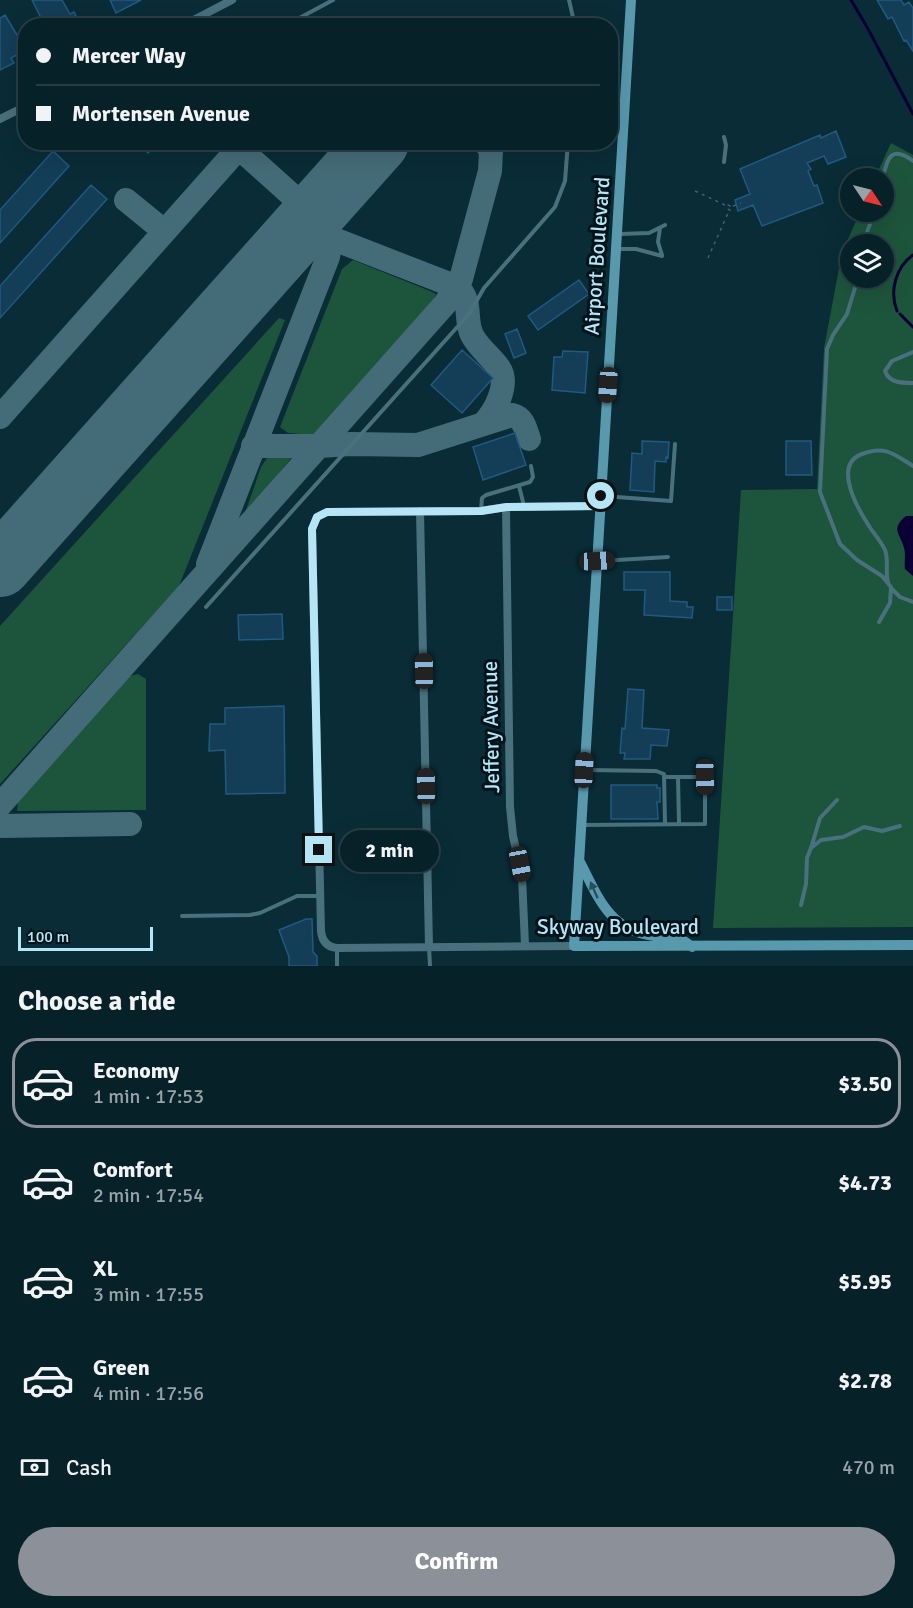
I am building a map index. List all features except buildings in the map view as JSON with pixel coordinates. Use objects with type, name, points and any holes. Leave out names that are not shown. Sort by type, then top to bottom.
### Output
[{"type":"main road","name":"Airport Boulevard","points":[[574,946],[631,0]]},
{"type":"main road","points":[[578,859],[597,897],[614,918],[640,933],[653,936],[680,936],[692,947]]},
{"type":"main road","name":"Skyway Boulevard","points":[[574,946],[913,945]]},
{"type":"street","points":[[197,18],[232,0]]},
{"type":"street","points":[[0,119],[18,110]]},
{"type":"street","points":[[320,896],[312,529],[317,517],[327,512],[481,511],[507,507],[601,501]]},
{"type":"street","name":"Jeffery Avenue","points":[[507,507],[510,815],[522,876],[525,945]]},
{"type":"street","points":[[420,511],[429,946]]},
{"type":"street","name":"Skyway Boulevard","points":[[320,896],[321,931],[325,942],[337,948],[574,946]]},
{"type":"lane","points":[[299,18],[333,0]]},
{"type":"lane","points":[[569,0],[573,18]]},
{"type":"lane","points":[[724,137],[726,145],[724,162]]},
{"type":"lane","points":[[206,607],[469,314],[484,288],[550,215],[560,198],[565,181],[567,150]]},
{"type":"lane","points":[[886,168],[891,155],[896,153],[903,154],[913,161]]},
{"type":"lane","points":[[618,234],[649,233],[664,225]]},
{"type":"lane","points":[[617,249],[636,249],[662,256],[658,242],[660,228]]},
{"type":"lane","points":[[855,288],[847,314],[833,334],[827,349],[820,492],[838,540],[852,556],[882,576],[897,596],[913,602]]},
{"type":"lane","points":[[913,352],[892,361],[885,371],[887,376],[893,380],[913,383]]},
{"type":"lane","points":[[601,501],[671,501],[675,444]]},
{"type":"lane","points":[[879,622],[890,603],[892,593],[885,551],[869,528],[854,499],[848,466],[858,455],[879,449],[891,452],[913,466]]},
{"type":"lane","points":[[481,511],[482,498],[486,495],[532,480],[531,466]]},
{"type":"lane","points":[[820,472],[829,472]]},
{"type":"lane","points":[[519,486],[525,507]]},
{"type":"lane","points":[[597,561],[668,557]]},
{"type":"lane","points":[[584,770],[656,771],[664,774],[665,824]]},
{"type":"lane","points":[[581,825],[705,824],[705,777],[664,777]]},
{"type":"lane","points":[[678,777],[679,824]]},
{"type":"lane","points":[[801,904],[811,848],[820,818],[837,800]]},
{"type":"lane","points":[[811,848],[821,840],[843,837],[864,827],[882,831],[900,826]]},
{"type":"lane","points":[[182,916],[250,915],[260,913],[297,896],[320,896]]},
{"type":"lane","points":[[429,946],[429,966]]},
{"type":"lane","points":[[337,948],[337,966]]},
{"type":"path","points":[[695,191],[732,207]]},
{"type":"path","points":[[708,258],[729,210],[741,203]]},
{"type":"path","points":[[727,206],[729,210]]},
{"type":"green space","points":[[891,143],[913,155],[913,927],[713,928],[741,490],[817,489],[824,348],[840,264],[840,288],[894,288],[894,234],[850,234],[856,222],[894,222],[894,168],[880,168]]},
{"type":"green space","points":[[353,260],[436,294],[433,303],[314,435],[288,433],[280,427],[342,269]]},
{"type":"green space","points":[[279,318],[285,320],[179,586],[0,784],[0,626]]},
{"type":"green space","points":[[292,457],[244,516],[261,467],[267,458]]},
{"type":"green space","points":[[138,674],[146,679],[146,810],[17,811],[18,800],[130,676]]},
{"type":"shaded area","points":[[906,516],[913,516],[913,576],[905,569],[905,550],[897,531],[898,524]]},
{"type":"waterway","points":[[851,0],[913,114]]},
{"type":"waterway","points":[[897,311],[894,296],[896,280],[902,266],[913,255]]},
{"type":"waterway","points":[[900,314],[913,327]]},
{"type":"taxiway","points":[[0,417],[237,150]]},
{"type":"taxiway","points":[[208,564],[328,257],[331,238],[325,225],[241,150]]},
{"type":"taxiway","points":[[0,805],[445,304],[461,279],[490,171],[490,150]]},
{"type":"taxiway","points":[[126,200],[164,231]]},
{"type":"taxiway","points":[[331,238],[457,287],[462,292],[467,304],[472,335],[502,375],[500,398],[483,424]]},
{"type":"taxiway","points":[[253,446],[418,445],[512,415],[522,421],[529,439]]},
{"type":"taxiway","points":[[0,826],[130,824]]},
{"type":"runway","points":[[0,566],[371,150]]},
{"type":"route","points":[[319,850],[312,529],[317,517],[327,512],[481,511],[507,507],[600,506],[601,496]]}]
